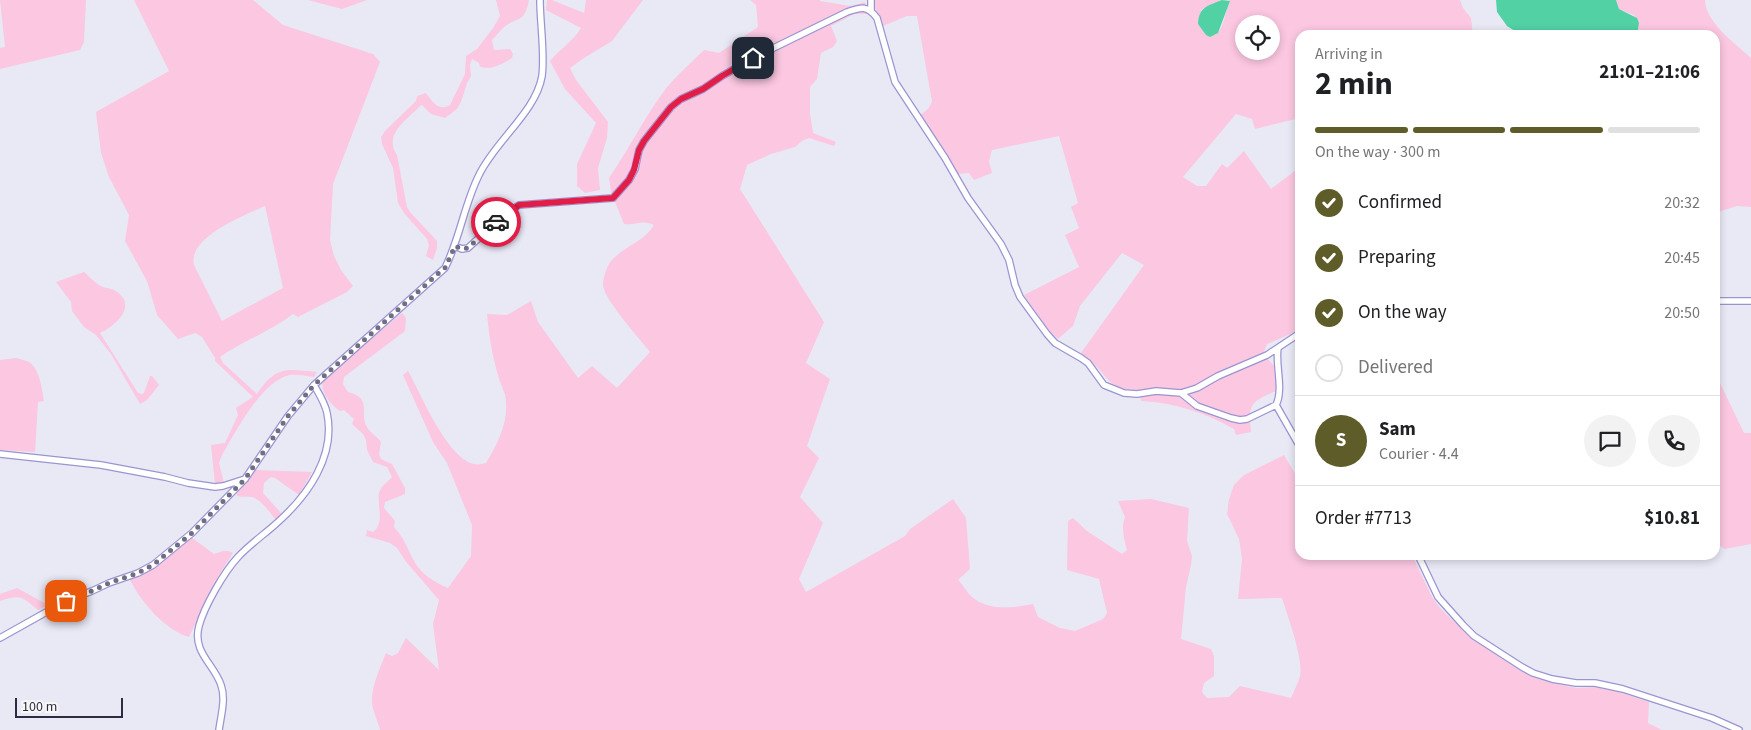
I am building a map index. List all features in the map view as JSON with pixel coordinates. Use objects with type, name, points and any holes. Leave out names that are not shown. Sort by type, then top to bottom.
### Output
[{"type":"street","points":[[0,638],[66,601],[138,573],[153,565],[192,533],[245,479],[288,416],[314,385],[445,268],[455,246],[472,190],[480,174],[501,141],[525,113],[539,88],[543,68],[540,0]]},
{"type":"street","points":[[871,0],[871,10],[877,18],[895,82],[945,158],[968,198],[1001,244],[1009,260],[1017,292],[1055,343],[1088,363],[1104,385],[1124,393],[1137,394],[1156,391],[1181,393],[1267,355],[1295,336]]},
{"type":"street","points":[[455,246],[462,249],[468,248],[504,215],[519,205],[613,198],[629,180],[644,141],[671,107],[681,99],[703,89],[753,58],[847,12],[863,8],[871,10]]},
{"type":"street","points":[[1720,301],[1751,301]]},
{"type":"street","points":[[1181,393],[1197,406],[1231,418],[1247,419],[1276,405],[1278,402],[1278,348]]},
{"type":"street","points":[[1267,355],[1274,360],[1277,367]]},
{"type":"street","points":[[219,730],[223,696],[218,679],[200,651],[197,636],[199,625],[227,569],[238,556],[279,521],[302,498],[323,462],[327,452],[327,412],[314,385]]},
{"type":"street","points":[[1276,405],[1295,438]]},
{"type":"street","points":[[0,454],[102,465],[210,486],[223,486],[245,479]]},
{"type":"street","points":[[1420,560],[1438,597],[1463,626],[1474,636],[1533,673],[1552,679],[1576,683],[1594,683],[1624,689],[1712,718],[1739,730]]},
{"type":"shaded area","points":[[0,0],[86,0],[84,42],[80,50],[0,69],[0,48],[5,47]]},
{"type":"shaded area","points":[[134,0],[253,0],[283,25],[373,54],[380,62],[333,184],[330,240],[334,256],[341,270],[353,286],[347,292],[298,317],[293,314],[276,326],[220,357],[223,363],[257,394],[270,378],[283,371],[317,372],[314,377],[290,375],[280,379],[260,397],[242,421],[222,455],[219,463],[224,483],[215,484],[211,445],[225,443],[238,415],[236,408],[253,397],[215,361],[202,337],[195,333],[178,339],[157,315],[147,281],[125,241],[129,215],[109,177],[101,153],[96,112],[169,71]],"holes":[[[265,206],[283,288],[222,321],[194,265],[194,255],[199,245],[208,236],[232,221]]]},
{"type":"shaded area","points":[[308,0],[367,0],[342,9]]},
{"type":"shaded area","points":[[496,0],[529,0],[523,16],[508,24],[492,40],[494,50],[510,49],[513,54],[512,58],[489,68],[480,67],[479,63],[472,59],[470,65],[471,76],[457,109],[445,118],[431,114],[422,105],[398,128],[393,140],[407,207],[437,241],[433,260],[426,256],[429,245],[427,239],[404,213],[398,203],[393,168],[382,144],[381,137],[416,101],[417,96],[426,93],[439,106],[446,107],[450,105],[465,74],[466,56],[477,49],[500,16]]},
{"type":"shaded area","points":[[547,0],[552,0],[584,13],[586,0],[643,0],[612,41],[570,68],[576,80],[608,122],[607,138],[598,168],[600,190],[585,193],[577,186],[577,164],[596,123],[565,89],[550,61],[581,28],[546,10]]},
{"type":"shaded area","points":[[750,0],[820,0],[851,6],[865,2],[867,14],[854,14],[831,26],[837,41],[833,47],[821,53],[817,79],[810,87],[810,113],[813,133],[836,142],[834,146],[809,138],[795,147],[771,154],[747,165],[740,189],[824,322],[806,363],[830,379],[807,446],[819,458],[800,497],[823,523],[799,579],[806,592],[905,536],[910,529],[953,499],[966,518],[970,569],[958,580],[968,593],[975,599],[990,606],[1016,607],[1033,604],[1038,617],[1060,628],[1075,631],[1103,619],[1107,613],[1099,579],[1067,570],[1068,521],[1073,518],[1087,531],[1122,554],[1127,550],[1123,529],[1125,517],[1118,501],[1151,499],[1189,508],[1187,541],[1192,556],[1186,587],[1181,639],[1211,649],[1214,656],[1214,676],[1204,683],[1202,692],[1207,698],[1229,697],[1240,686],[1291,698],[1301,669],[1300,659],[1282,598],[1238,599],[1242,559],[1239,539],[1227,514],[1229,499],[1234,485],[1244,475],[1284,455],[1295,473],[1295,560],[1414,560],[1432,597],[1440,608],[1473,640],[1535,678],[1576,688],[1595,687],[1649,702],[1648,723],[1662,730],[380,730],[372,697],[376,678],[386,653],[392,656],[398,653],[406,638],[439,670],[433,624],[439,600],[407,563],[397,548],[390,543],[366,536],[367,530],[373,532],[377,529],[380,519],[379,493],[392,477],[387,467],[373,462],[367,450],[363,434],[352,424],[354,419],[344,410],[340,411],[330,401],[324,393],[323,380],[402,313],[406,318],[405,331],[344,377],[343,384],[348,392],[356,395],[363,402],[367,427],[381,442],[379,454],[381,459],[392,464],[405,488],[405,494],[385,502],[384,508],[395,521],[394,527],[420,570],[428,577],[448,588],[471,556],[472,525],[447,463],[433,442],[403,375],[408,371],[427,409],[454,450],[464,459],[474,464],[486,463],[501,434],[506,410],[505,395],[492,352],[487,314],[507,315],[531,301],[538,322],[578,378],[592,366],[617,388],[650,352],[609,300],[603,285],[604,279],[610,262],[650,231],[654,225],[645,223],[624,224],[611,192],[609,178],[652,108],[668,86],[704,50],[719,53],[758,27],[756,5]]},
{"type":"shaded area","points":[[875,0],[1222,0],[1202,9],[1198,21],[1215,35],[1223,25],[1230,2],[1228,0],[1460,0],[1463,8],[1471,18],[1472,30],[1295,30],[1295,119],[1255,129],[1252,119],[1236,114],[1183,177],[1197,186],[1206,186],[1222,164],[1227,168],[1244,151],[1271,189],[1295,171],[1295,332],[1267,344],[1263,354],[1274,366],[1276,391],[1256,401],[1253,405],[1250,415],[1251,432],[1236,435],[1234,429],[1200,413],[1177,406],[1141,401],[1139,390],[1115,386],[1081,353],[1144,265],[1122,253],[1080,306],[1073,326],[1058,339],[1047,328],[1024,295],[1079,267],[1065,235],[1079,228],[1071,207],[1078,203],[1059,136],[992,150],[989,161],[992,173],[974,180],[969,173],[958,174],[919,116],[928,109],[932,102],[917,16],[907,16],[883,26],[874,6]]},
{"type":"shaded area","points":[[1222,0],[1230,1],[1218,33],[1210,37],[1206,35],[1198,24],[1200,14],[1208,6]]},
{"type":"shaded area","points":[[1496,0],[1616,0],[1619,9],[1637,18],[1639,23],[1638,30],[1513,30],[1507,26],[1497,12]]},
{"type":"shaded area","points":[[1616,0],[1705,0],[1710,16],[1722,32],[1751,58],[1751,207],[1737,206],[1720,211],[1720,30],[1638,30],[1639,23],[1634,15],[1619,9]]},
{"type":"shaded area","points":[[84,272],[101,286],[114,290],[125,302],[123,314],[113,325],[100,333],[138,393],[144,393],[150,376],[159,385],[147,400],[140,404],[111,354],[96,335],[84,327],[72,311],[71,302],[56,282]]},
{"type":"shaded area","points":[[16,358],[33,365],[41,385],[44,401],[38,402],[35,452],[0,450],[0,360]]},
{"type":"shaded area","points":[[1720,383],[1744,433],[1751,433],[1751,544],[1725,549],[1720,546]]},
{"type":"shaded area","points":[[256,470],[312,472],[299,495],[275,478],[271,477],[264,483],[263,493],[282,514],[276,520],[256,499],[236,495]]},
{"type":"shaded area","points":[[191,537],[214,554],[224,551],[233,553],[219,575],[189,637],[163,622],[147,606],[130,580],[155,567]]},
{"type":"shaded area","points":[[17,588],[48,605],[38,610],[28,602],[17,597],[0,601],[0,594]]},
{"type":"way so far","points":[[66,601],[138,573],[153,565],[192,533],[245,479],[288,416],[314,385],[342,358],[433,280],[445,268],[455,246],[462,249],[468,248],[496,222]]},
{"type":"route","points":[[496,222],[519,205],[613,198],[629,180],[644,141],[671,107],[681,99],[703,89],[753,58]]}]
